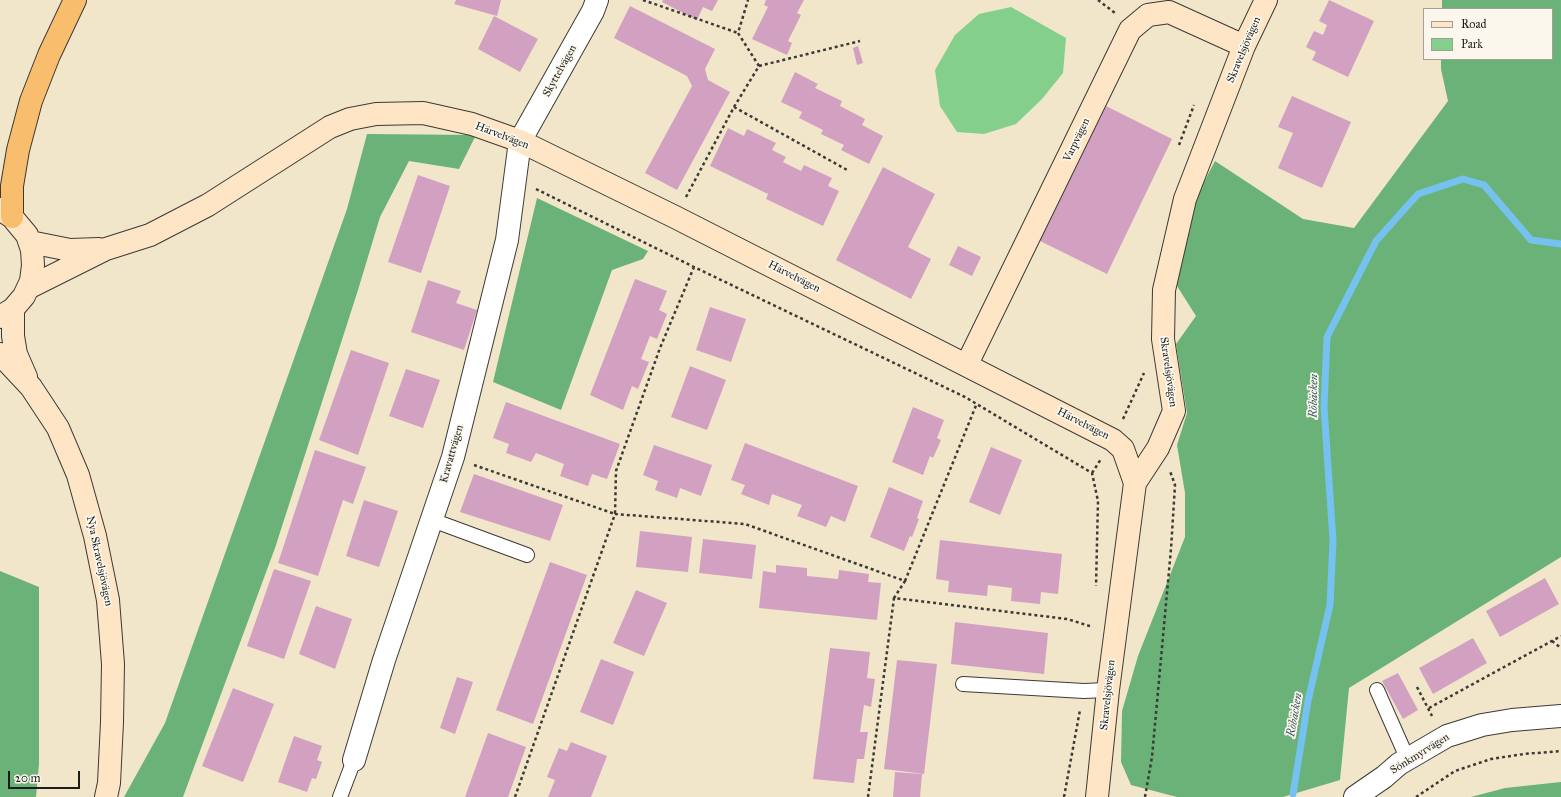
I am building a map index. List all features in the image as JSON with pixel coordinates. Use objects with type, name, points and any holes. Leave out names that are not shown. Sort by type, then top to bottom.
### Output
[{"type":"highway","points":[[6,213],[18,150],[32,101],[49,55],[75,0]]},
{"type":"street","name":"Skyttelvägen","points":[[520,141],[593,12],[597,0]]},
{"type":"street","name":"Skravelsjövägen","points":[[1098,797],[1108,690],[1135,483],[1158,448],[1174,411],[1163,339],[1164,290],[1185,199],[1244,46],[1266,0]]},
{"type":"street","name":"Varpvägen","points":[[967,364],[1130,30],[1148,14],[1169,12],[1244,46]]},
{"type":"street","name":"Härvelvägen","points":[[106,248],[150,234],[208,205],[330,127],[350,119],[376,114],[423,113],[472,124],[520,141],[675,217],[967,364],[1112,440],[1123,449],[1135,483]]},
{"type":"street","name":"Kravattvägen","points":[[354,760],[384,660],[453,457],[507,240],[520,141]]},
{"type":"street","points":[[6,213],[22,228],[30,242],[33,265],[28,288],[24,296],[6,313]]},
{"type":"street","points":[[30,242],[70,250],[106,248]]},
{"type":"street","points":[[28,288],[106,248]]},
{"type":"street","name":"Nya Skravelsjövägen","points":[[6,313],[13,336],[16,354],[31,387],[58,428],[78,475],[96,536],[108,600],[112,664],[112,722],[109,782],[106,797]]},
{"type":"street","name":"Nya Skravelsjövägen","points":[[0,354],[31,387]]},
{"type":"street","name":"Sönkmyrvägen","points":[[1355,797],[1408,760],[1447,736],[1482,724],[1561,716]]},
{"type":"lane","points":[[432,520],[527,555]]},
{"type":"lane","points":[[963,684],[1084,691],[1108,690]]},
{"type":"lane","points":[[1377,690],[1408,760]]},
{"type":"lane","points":[[340,797],[354,760]]},
{"type":"path","points":[[643,0],[738,33],[759,66]]},
{"type":"path","points":[[738,33],[748,0]]},
{"type":"path","points":[[675,217],[734,107],[759,66],[860,41]]},
{"type":"path","points":[[734,107],[849,171]]},
{"type":"path","points":[[514,178],[694,267],[977,403],[1092,472]]},
{"type":"path","points":[[515,797],[615,514],[616,471],[660,348],[694,267]]},
{"type":"path","points":[[1096,591],[1098,501],[1092,472],[1112,440],[1145,371]]},
{"type":"path","points":[[868,797],[894,598],[905,581],[977,403]]},
{"type":"path","points":[[1145,797],[1152,757],[1171,549],[1175,484],[1168,464],[1158,448]]},
{"type":"path","points":[[453,457],[615,514],[745,524],[905,581]]},
{"type":"path","points":[[894,598],[1067,619],[1095,628],[1095,620]]},
{"type":"path","points":[[1429,708],[1561,636]]},
{"type":"path","points":[[1552,641],[1561,648]]},
{"type":"path","points":[[1417,687],[1433,716],[1427,719]]},
{"type":"path","points":[[1064,797],[1084,691]]},
{"type":"path","points":[[1416,797],[1455,771],[1491,759],[1524,754],[1561,751]]},
{"type":"green space","points":[[1442,0],[1561,0],[1561,557],[1349,688],[1340,780],[1283,797],[1177,797],[1131,785],[1121,762],[1122,711],[1138,656],[1185,537],[1185,493],[1177,445],[1187,413],[1176,344],[1196,316],[1177,286],[1191,207],[1215,161],[1303,219],[1354,228],[1448,101],[1441,69],[1441,60],[1553,60],[1553,8],[1442,8]]},
{"type":"green space","points":[[1011,7],[1066,38],[1063,73],[1042,99],[1016,124],[984,134],[957,132],[940,106],[935,70],[955,35],[979,14]]},
{"type":"green space","points":[[367,134],[476,135],[459,169],[409,161],[380,217],[275,548],[183,797],[124,797],[165,723],[347,209]]},
{"type":"green space","points":[[537,198],[648,251],[643,259],[612,270],[561,410],[493,382]]},
{"type":"green space","points":[[0,571],[39,587],[39,764],[36,797],[0,797]]},
{"type":"green space","points":[[1561,782],[1561,797],[1471,797],[1505,788]]},
{"type":"building","points":[[456,0],[501,0],[497,16],[454,4]]},
{"type":"building","points":[[663,0],[718,0],[712,11],[703,7],[697,20],[662,2]]},
{"type":"building","points":[[766,0],[804,0],[797,13],[801,15],[788,41],[792,43],[787,55],[752,39],[768,7],[764,5]]},
{"type":"building","points":[[1329,0],[1374,21],[1348,77],[1312,60],[1316,52],[1306,47],[1314,31],[1323,35],[1327,25],[1319,21]]},
{"type":"building","points":[[630,6],[715,49],[705,69],[708,80],[730,92],[677,190],[645,173],[692,86],[687,76],[614,38]]},
{"type":"building","points":[[494,16],[538,39],[520,72],[478,49]]},
{"type":"building","points":[[858,46],[863,63],[857,65],[853,48]]},
{"type":"building","points":[[795,72],[818,84],[815,88],[842,101],[840,106],[865,119],[862,125],[883,136],[869,164],[841,150],[844,145],[821,134],[823,130],[799,118],[802,112],[781,102]]},
{"type":"building","points":[[1292,96],[1351,122],[1322,188],[1278,168],[1293,133],[1278,127]]},
{"type":"building","points":[[1106,106],[1172,139],[1107,274],[1040,241]]},
{"type":"building","points":[[728,128],[744,136],[747,129],[776,143],[772,150],[786,157],[783,162],[801,171],[804,165],[832,178],[828,186],[839,191],[823,226],[766,199],[768,194],[710,166]]},
{"type":"building","points":[[883,167],[935,194],[908,247],[931,259],[911,299],[836,260]]},
{"type":"building","points":[[418,175],[450,186],[421,273],[388,262]]},
{"type":"building","points":[[958,246],[981,257],[972,276],[949,265]]},
{"type":"building","points":[[635,279],[667,291],[659,310],[667,314],[657,339],[650,336],[641,359],[649,362],[638,389],[632,386],[623,410],[590,395]]},
{"type":"building","points":[[428,280],[461,291],[456,303],[477,310],[464,350],[411,332]]},
{"type":"building","points":[[710,307],[746,319],[731,362],[696,350]]},
{"type":"building","points":[[351,350],[389,363],[358,455],[319,440]]},
{"type":"building","points":[[690,366],[726,380],[707,430],[671,417]]},
{"type":"building","points":[[406,369],[440,380],[423,428],[389,416]]},
{"type":"building","points":[[506,402],[620,444],[607,479],[592,474],[588,486],[560,476],[564,464],[536,453],[531,462],[506,453],[509,444],[493,438]]},
{"type":"building","points":[[913,407],[944,420],[937,438],[941,440],[933,458],[930,456],[923,475],[892,462]]},
{"type":"building","points":[[745,443],[858,486],[845,522],[831,516],[826,527],[797,516],[802,505],[772,494],[769,505],[741,494],[745,485],[731,480]]},
{"type":"building","points":[[654,445],[712,465],[701,496],[680,488],[677,498],[655,490],[658,481],[643,475]]},
{"type":"building","points":[[991,447],[1022,460],[1000,515],[969,502]]},
{"type":"building","points":[[315,450],[366,467],[353,504],[343,500],[318,576],[278,563]]},
{"type":"building","points":[[474,474],[563,505],[550,541],[460,512]]},
{"type":"building","points":[[889,487],[923,501],[917,518],[919,519],[912,537],[910,536],[904,551],[870,537]]},
{"type":"building","points":[[364,500],[398,511],[379,567],[346,556]]},
{"type":"building","points":[[640,531],[692,537],[688,572],[636,567]]},
{"type":"building","points":[[703,539],[756,545],[752,579],[699,573]]},
{"type":"building","points":[[940,540],[1062,554],[1058,594],[1041,592],[1040,604],[1011,601],[1012,588],[988,585],[987,596],[948,592],[949,581],[936,579]]},
{"type":"building","points":[[550,562],[587,575],[533,724],[496,710]]},
{"type":"building","points":[[776,565],[807,568],[807,576],[838,579],[839,570],[869,574],[868,582],[881,583],[877,620],[759,608],[763,571],[776,573]]},
{"type":"building","points":[[274,569],[311,581],[284,659],[247,646]]},
{"type":"building","points":[[1545,578],[1559,604],[1500,637],[1486,611]]},
{"type":"building","points":[[636,590],[667,603],[644,656],[613,643]]},
{"type":"building","points":[[316,606],[352,619],[335,669],[299,654]]},
{"type":"building","points":[[955,622],[1048,633],[1044,674],[951,664]]},
{"type":"building","points":[[1473,638],[1487,663],[1433,694],[1419,668]]},
{"type":"building","points":[[830,648],[870,652],[867,678],[875,679],[871,707],[864,705],[860,732],[868,732],[864,759],[857,759],[854,783],[813,779]]},
{"type":"building","points":[[601,659],[634,672],[613,725],[580,712]]},
{"type":"building","points":[[897,660],[937,664],[924,774],[884,769]]},
{"type":"building","points":[[1398,673],[1418,710],[1403,719],[1382,681]]},
{"type":"building","points":[[457,677],[473,682],[455,734],[440,728]]},
{"type":"building","points":[[233,688],[274,704],[243,782],[202,766]]},
{"type":"building","points":[[488,733],[526,747],[508,797],[465,797]]},
{"type":"building","points":[[294,736],[322,746],[317,760],[322,762],[316,779],[312,778],[307,792],[278,782]]},
{"type":"building","points":[[571,742],[607,756],[591,797],[548,797],[555,780],[547,777],[559,748],[567,751]]},
{"type":"building","points":[[895,772],[922,774],[920,797],[893,797]]},
{"type":"waterway","name":"Röbäcken","points":[[1293,794],[1308,701],[1330,605],[1333,541],[1324,407],[1327,337],[1376,241],[1418,194],[1463,179],[1484,185],[1531,240],[1561,244]]}]
